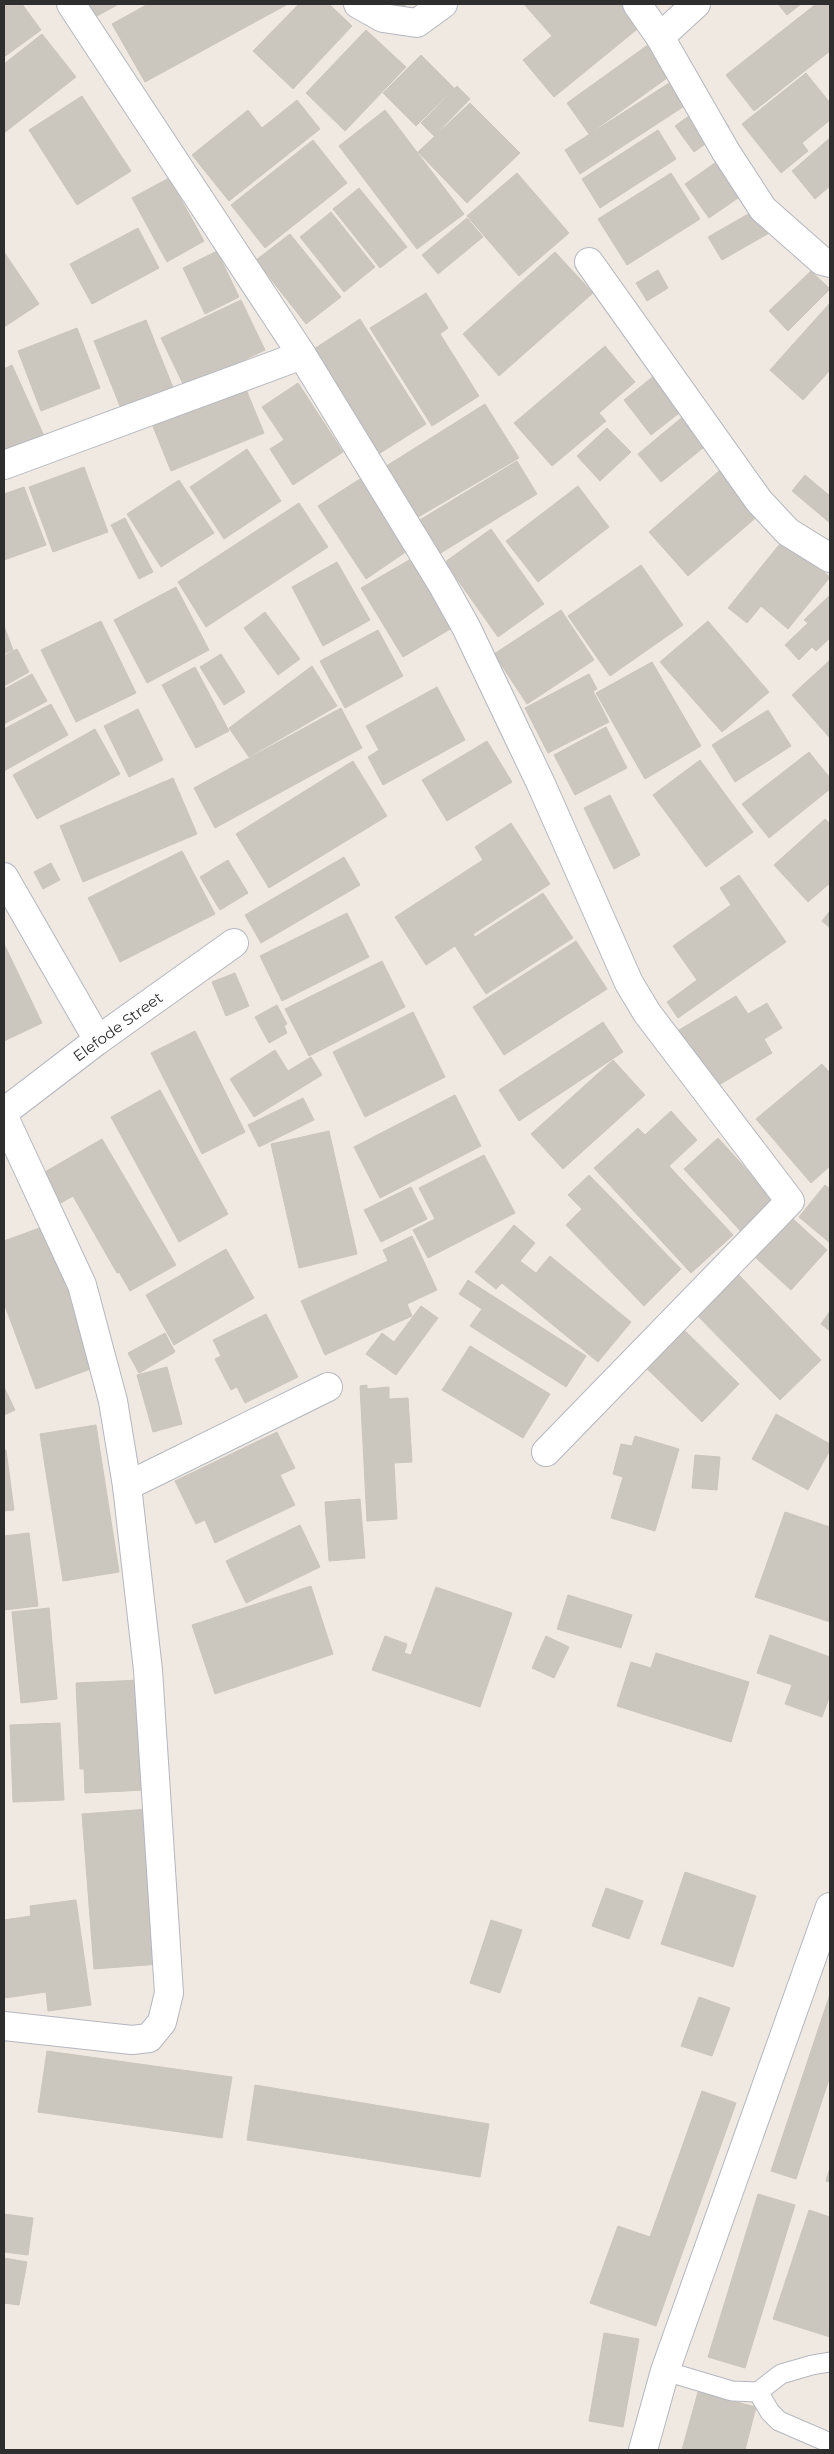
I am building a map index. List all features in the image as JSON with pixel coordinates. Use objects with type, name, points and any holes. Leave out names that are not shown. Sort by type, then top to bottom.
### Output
[{"type":"street","points":[[71,4],[302,355],[466,626],[541,784],[629,982],[646,1014],[790,1201],[546,1452]]},
{"type":"street","points":[[358,4],[383,18],[417,23],[443,4]]},
{"type":"street","points":[[637,4],[660,37],[726,152],[763,209],[822,261],[830,263]]},
{"type":"street","points":[[660,37],[696,4]]},
{"type":"street","points":[[590,262],[759,501],[788,532],[830,558]]},
{"type":"street","points":[[4,466],[302,355]]},
{"type":"street","points":[[4,877],[98,1040]]},
{"type":"street","name":"Elefode Street","points":[[4,1112],[98,1040],[234,944]]},
{"type":"street","points":[[4,1117],[82,1285],[113,1401],[127,1486],[148,1670],[169,1993],[162,2022],[149,2038],[132,2040],[4,2026]]},
{"type":"street","points":[[127,1486],[328,1387]]},
{"type":"street","points":[[642,2450],[666,2371],[830,1907]]},
{"type":"lane","points":[[666,2371],[732,2391],[758,2392],[781,2374],[812,2364],[830,2362]]},
{"type":"lane","points":[[758,2392],[770,2412],[779,2421],[830,2443]]},
{"type":"building","points":[[4,4],[22,4],[41,30],[4,57]]},
{"type":"building","points":[[88,4],[119,4],[95,17]]},
{"type":"building","points":[[148,4],[288,4],[145,82],[112,24]]},
{"type":"building","points":[[299,4],[329,4],[352,26],[293,89],[253,51]]},
{"type":"building","points":[[395,4],[407,4],[400,10]]},
{"type":"building","points":[[524,4],[632,4],[646,22],[554,97],[523,60],[552,36]]},
{"type":"building","points":[[778,4],[801,4],[787,15]]},
{"type":"building","points":[[816,4],[830,4],[830,51],[754,111],[726,75]]},
{"type":"building","points":[[366,30],[406,67],[345,131],[306,93]]},
{"type":"building","points":[[42,34],[76,77],[4,133],[4,64]]},
{"type":"building","points":[[659,37],[681,68],[589,134],[567,103]]},
{"type":"building","points":[[421,55],[454,88],[416,126],[383,93]]},
{"type":"building","points":[[691,69],[706,92],[580,174],[565,150]]},
{"type":"building","points":[[806,73],[830,103],[830,120],[802,143],[808,151],[781,173],[742,124]]},
{"type":"building","points":[[457,86],[470,99],[434,136],[421,123]]},
{"type":"building","points":[[82,96],[131,171],[77,205],[29,130]]},
{"type":"building","points":[[297,100],[320,129],[229,201],[192,155],[248,110],[262,128]]},
{"type":"building","points":[[711,100],[729,127],[694,152],[675,126]]},
{"type":"building","points":[[470,103],[520,153],[467,203],[418,152]]},
{"type":"building","points":[[385,110],[464,214],[417,249],[339,146]]},
{"type":"building","points":[[658,130],[676,159],[600,208],[582,179]]},
{"type":"building","points":[[830,138],[830,186],[815,199],[792,171]]},
{"type":"building","points":[[313,140],[347,183],[265,248],[231,205]]},
{"type":"building","points":[[729,153],[754,187],[709,218],[685,184]]},
{"type":"building","points":[[517,173],[569,233],[519,276],[467,216]]},
{"type":"building","points":[[671,173],[700,219],[627,265],[598,219]]},
{"type":"building","points":[[169,178],[204,241],[167,262],[132,198]]},
{"type":"building","points":[[359,188],[407,247],[380,268],[333,209]]},
{"type":"building","points":[[757,209],[771,232],[722,260],[708,237]]},
{"type":"building","points":[[331,212],[375,267],[344,292],[300,237]]},
{"type":"building","points":[[467,218],[483,237],[438,274],[422,255]]},
{"type":"building","points":[[138,228],[159,268],[92,304],[70,264]]},
{"type":"building","points":[[290,234],[341,297],[306,324],[256,260]]},
{"type":"building","points":[[217,251],[239,297],[205,314],[183,268]]},
{"type":"building","points":[[4,252],[39,304],[4,327]]},
{"type":"building","points":[[555,252],[593,293],[499,376],[463,334]]},
{"type":"building","points":[[658,270],[668,288],[647,301],[636,283]]},
{"type":"building","points":[[811,271],[830,289],[788,331],[769,311]]},
{"type":"building","points":[[426,293],[448,328],[440,334],[479,396],[432,426],[370,328]]},
{"type":"building","points":[[241,300],[265,350],[185,388],[161,338]]},
{"type":"building","points":[[830,303],[830,370],[803,400],[770,370]]},
{"type":"building","points":[[360,319],[426,424],[377,455],[311,351]]},
{"type":"building","points":[[146,320],[174,390],[122,411],[94,341]]},
{"type":"building","points":[[77,328],[100,388],[41,411],[18,351]]},
{"type":"building","points":[[605,346],[635,382],[599,413],[606,421],[552,466],[514,423]]},
{"type":"building","points":[[12,365],[45,438],[4,457],[4,369]]},
{"type":"building","points":[[665,367],[692,403],[651,435],[624,400]]},
{"type":"building","points":[[298,383],[343,452],[293,485],[270,449],[284,440],[262,407]]},
{"type":"building","points":[[245,387],[264,433],[171,471],[152,424]]},
{"type":"building","points":[[485,404],[519,458],[413,520],[380,470]]},
{"type":"building","points":[[686,414],[709,443],[661,482],[638,454]]},
{"type":"building","points":[[607,428],[631,452],[600,481],[577,456]]},
{"type":"building","points":[[247,449],[281,501],[224,539],[190,487]]},
{"type":"building","points":[[517,461],[537,494],[439,554],[418,521]]},
{"type":"building","points":[[84,467],[108,532],[53,552],[29,487]]},
{"type":"building","points":[[719,471],[759,515],[688,576],[649,532]]},
{"type":"building","points":[[805,475],[830,496],[830,523],[792,491]]},
{"type":"building","points":[[363,477],[410,549],[366,579],[318,506]]},
{"type":"building","points":[[179,480],[214,533],[161,567],[127,514]]},
{"type":"building","points":[[578,486],[609,527],[538,582],[506,541]]},
{"type":"building","points":[[24,487],[46,545],[4,560],[4,494]]},
{"type":"building","points":[[299,503],[328,547],[206,627],[178,582]]},
{"type":"building","points":[[125,518],[153,572],[139,579],[111,525]]},
{"type":"building","points":[[491,529],[544,604],[498,637],[445,562]]},
{"type":"building","points":[[783,540],[830,577],[788,629],[761,606],[747,623],[728,608]]},
{"type":"building","points":[[411,559],[452,628],[403,657],[361,588]]},
{"type":"building","points":[[337,562],[370,620],[323,646],[292,587]]},
{"type":"building","points":[[641,565],[683,625],[610,676],[568,616]]},
{"type":"building","points":[[176,587],[209,650],[147,683],[114,620]]},
{"type":"building","points":[[830,595],[830,638],[816,651],[812,647],[799,660],[785,645],[808,623],[804,620]]},
{"type":"building","points":[[561,610],[594,660],[527,704],[494,654]]},
{"type":"building","points":[[265,612],[300,659],[278,675],[244,628]]},
{"type":"building","points":[[101,621],[136,693],[76,722],[41,650]]},
{"type":"building","points":[[708,621],[769,692],[722,732],[660,662]]},
{"type":"building","points":[[4,626],[13,650],[4,654]]},
{"type":"building","points":[[378,630],[403,676],[345,708],[320,661]]},
{"type":"building","points":[[17,649],[29,672],[4,686],[4,656]]},
{"type":"building","points":[[221,654],[245,692],[224,705],[200,667]]},
{"type":"building","points":[[829,661],[830,663],[830,738],[792,695]]},
{"type":"building","points":[[652,662],[701,746],[645,779],[596,693]]},
{"type":"building","points":[[312,666],[337,706],[249,757],[229,728]]},
{"type":"building","points":[[195,667],[229,731],[196,748],[162,685]]},
{"type":"building","points":[[32,674],[47,701],[4,724],[4,689]]},
{"type":"building","points":[[589,674],[597,689],[593,691],[609,722],[548,753],[525,708]]},
{"type":"building","points":[[437,687],[465,740],[383,785],[368,757],[379,750],[366,726]]},
{"type":"building","points":[[51,704],[68,735],[4,771],[4,729]]},
{"type":"building","points":[[341,708],[362,748],[215,828],[194,788]]},
{"type":"building","points":[[138,709],[163,760],[129,777],[104,726]]},
{"type":"building","points":[[768,710],[791,746],[735,782],[712,745]]},
{"type":"building","points":[[606,727],[627,768],[575,795],[554,755]]},
{"type":"building","points":[[95,729],[120,774],[37,819],[13,775]]},
{"type":"building","points":[[487,741],[512,782],[447,821],[422,780]]},
{"type":"building","points":[[809,752],[830,778],[830,789],[769,838],[742,804]]},
{"type":"building","points":[[700,760],[753,832],[706,867],[653,795]]},
{"type":"building","points":[[353,761],[387,816],[269,888],[236,834]]},
{"type":"building","points":[[173,778],[197,834],[83,882],[60,826]]},
{"type":"building","points":[[610,795],[640,855],[614,869],[584,808]]},
{"type":"building","points":[[825,819],[830,824],[830,883],[808,902],[774,865]]},
{"type":"building","points":[[511,823],[550,884],[473,934],[475,937],[543,893],[573,938],[486,994],[455,946],[426,965],[395,917],[483,860],[475,847]]},
{"type":"building","points":[[182,851],[215,914],[120,962],[88,898]]},
{"type":"building","points":[[344,857],[360,885],[261,943],[245,915]]},
{"type":"building","points":[[228,860],[248,893],[220,910],[200,877]]},
{"type":"building","points":[[51,863],[60,880],[43,889],[34,872]]},
{"type":"building","points":[[739,875],[786,942],[678,1018],[667,1002],[697,980],[673,946],[731,905],[720,888]]},
{"type":"building","points":[[830,911],[830,928],[822,921]]},
{"type":"building","points":[[347,913],[369,957],[282,1001],[260,956]]},
{"type":"building","points":[[576,941],[607,989],[504,1055],[473,1007]]},
{"type":"building","points":[[4,944],[42,1023],[4,1041]]},
{"type":"building","points":[[382,961],[405,1007],[309,1056],[285,1009]]},
{"type":"building","points":[[235,973],[249,1006],[226,1016],[212,982]]},
{"type":"building","points":[[736,996],[748,1014],[767,1003],[782,1028],[764,1039],[772,1053],[709,1091],[674,1033]]},
{"type":"building","points":[[277,1005],[287,1024],[284,1026],[287,1033],[269,1043],[255,1017]]},
{"type":"building","points":[[413,1012],[445,1077],[365,1117],[333,1052]]},
{"type":"building","points":[[603,1022],[623,1052],[519,1121],[499,1090]]},
{"type":"building","points":[[195,1031],[245,1132],[202,1154],[151,1053]]},
{"type":"building","points":[[275,1050],[288,1071],[311,1057],[322,1075],[254,1117],[230,1079]]},
{"type":"building","points":[[613,1060],[645,1095],[563,1169],[531,1134]]},
{"type":"building","points":[[822,1064],[830,1073],[830,1166],[811,1183],[756,1119]]},
{"type":"building","points":[[160,1090],[228,1214],[179,1242],[111,1117]]},
{"type":"building","points":[[455,1095],[481,1146],[380,1198],[354,1147]]},
{"type":"building","points":[[303,1098],[314,1120],[259,1147],[248,1125]]},
{"type":"building","points":[[671,1111],[697,1140],[669,1166],[733,1235],[691,1273],[594,1168],[638,1128],[645,1135]]},
{"type":"building","points":[[329,1131],[357,1254],[299,1268],[271,1144]]},
{"type":"building","points":[[718,1138],[779,1205],[745,1236],[684,1169]]},
{"type":"building","points":[[102,1139],[176,1265],[130,1291],[119,1272],[117,1273],[73,1196],[61,1203],[43,1173]]},
{"type":"building","points":[[484,1155],[515,1213],[428,1258],[413,1230],[435,1219],[419,1188]]},
{"type":"building","points":[[589,1175],[681,1269],[644,1306],[566,1225],[582,1209],[568,1195]]},
{"type":"building","points":[[825,1185],[830,1189],[830,1243],[799,1217]]},
{"type":"building","points":[[411,1187],[427,1219],[381,1242],[364,1210]]},
{"type":"building","points":[[792,1218],[827,1250],[791,1290],[756,1258]]},
{"type":"building","points":[[514,1225],[535,1243],[520,1261],[536,1273],[550,1256],[631,1322],[598,1362],[502,1283],[496,1289],[475,1272]]},
{"type":"building","points":[[45,1226],[96,1367],[36,1389],[4,1303],[4,1241]]},
{"type":"building","points":[[412,1236],[437,1290],[407,1304],[412,1316],[325,1355],[301,1301],[388,1261],[383,1250]]},
{"type":"building","points":[[226,1249],[254,1298],[174,1345],[146,1295]]},
{"type":"building","points":[[735,1271],[821,1360],[780,1400],[693,1311]]},
{"type":"building","points":[[468,1280],[586,1356],[566,1387],[470,1326],[482,1309],[459,1294]]},
{"type":"building","points":[[421,1306],[438,1318],[396,1375],[366,1354],[382,1333],[394,1342]]},
{"type":"building","points":[[830,1311],[830,1331],[821,1324]]},
{"type":"building","points":[[266,1314],[298,1377],[245,1403],[237,1387],[231,1390],[215,1359],[221,1356],[213,1340]]},
{"type":"building","points":[[677,1323],[739,1384],[702,1422],[639,1361]]},
{"type":"building","points":[[165,1333],[175,1352],[139,1373],[128,1353]]},
{"type":"building","points":[[470,1346],[550,1394],[523,1438],[442,1390]]},
{"type":"building","points":[[167,1367],[182,1424],[153,1432],[137,1375]]},
{"type":"building","points":[[367,1385],[367,1389],[389,1387],[389,1399],[408,1398],[412,1462],[394,1463],[397,1519],[367,1521],[360,1386]]},
{"type":"building","points":[[4,1387],[15,1410],[4,1415]]},
{"type":"building","points":[[776,1414],[830,1444],[830,1450],[808,1490],[752,1459]]},
{"type":"building","points":[[96,1425],[119,1572],[63,1581],[40,1434]]},
{"type":"building","points":[[277,1432],[295,1468],[280,1475],[295,1505],[215,1543],[205,1520],[196,1524],[175,1481]]},
{"type":"building","points":[[635,1436],[679,1449],[655,1531],[611,1518],[623,1477],[613,1474],[621,1444],[632,1446]]},
{"type":"building","points":[[4,1450],[6,1450],[14,1510],[4,1511]]},
{"type":"building","points":[[695,1455],[720,1457],[717,1490],[692,1488]]},
{"type":"building","points":[[360,1499],[365,1558],[329,1561],[325,1502]]},
{"type":"building","points":[[785,1512],[830,1527],[830,1622],[755,1597]]},
{"type":"building","points":[[300,1525],[320,1567],[246,1603],[226,1561]]},
{"type":"building","points":[[29,1533],[38,1606],[4,1610],[4,1536]]},
{"type":"building","points":[[311,1586],[333,1654],[215,1694],[192,1625]]},
{"type":"building","points":[[436,1587],[512,1613],[480,1707],[372,1670],[385,1636],[407,1644],[404,1653],[411,1655]]},
{"type":"building","points":[[568,1595],[632,1615],[621,1648],[557,1629]]},
{"type":"building","points":[[49,1608],[57,1699],[21,1703],[12,1612]]},
{"type":"building","points":[[770,1635],[830,1657],[830,1695],[822,1717],[785,1704],[792,1685],[757,1673]]},
{"type":"building","points":[[546,1636],[569,1647],[554,1678],[532,1668]]},
{"type":"building","points":[[656,1653],[749,1682],[731,1742],[617,1706],[631,1662],[651,1668]]},
{"type":"building","points":[[140,1680],[145,1790],[85,1793],[84,1769],[80,1769],[76,1683]]},
{"type":"building","points":[[60,1723],[64,1800],[13,1802],[10,1725]]},
{"type":"building","points":[[149,1809],[160,1964],[94,1969],[82,1814]]},
{"type":"building","points":[[685,1872],[756,1896],[733,1967],[661,1944]]},
{"type":"building","points":[[606,1888],[643,1901],[629,1939],[592,1926]]},
{"type":"building","points":[[76,1900],[91,2005],[48,2011],[46,1992],[4,1998],[4,1920],[31,1916],[30,1906]]},
{"type":"building","points":[[491,1920],[522,1930],[500,1993],[470,1983]]},
{"type":"building","points":[[830,1994],[830,2076],[796,2179],[771,2171]]},
{"type":"building","points":[[699,1997],[730,2008],[712,2056],[681,2046]]},
{"type":"building","points":[[47,2051],[232,2077],[222,2138],[38,2112]]},
{"type":"building","points":[[255,2085],[489,2124],[480,2177],[247,2140]]},
{"type":"building","points":[[702,2091],[736,2103],[656,2326],[590,2303],[618,2226],[650,2237]]},
{"type":"building","points":[[830,2168],[830,2182],[826,2181]]},
{"type":"building","points":[[758,2194],[795,2205],[745,2368],[708,2357]]},
{"type":"building","points":[[809,2210],[830,2217],[830,2337],[773,2319]]},
{"type":"building","points":[[4,2214],[33,2218],[28,2255],[4,2252]]},
{"type":"building","points":[[4,2258],[27,2262],[19,2305],[4,2303]]},
{"type":"building","points":[[604,2333],[639,2339],[623,2427],[589,2421]]},
{"type":"building","points":[[698,2392],[756,2407],[745,2450],[682,2450]]}]
